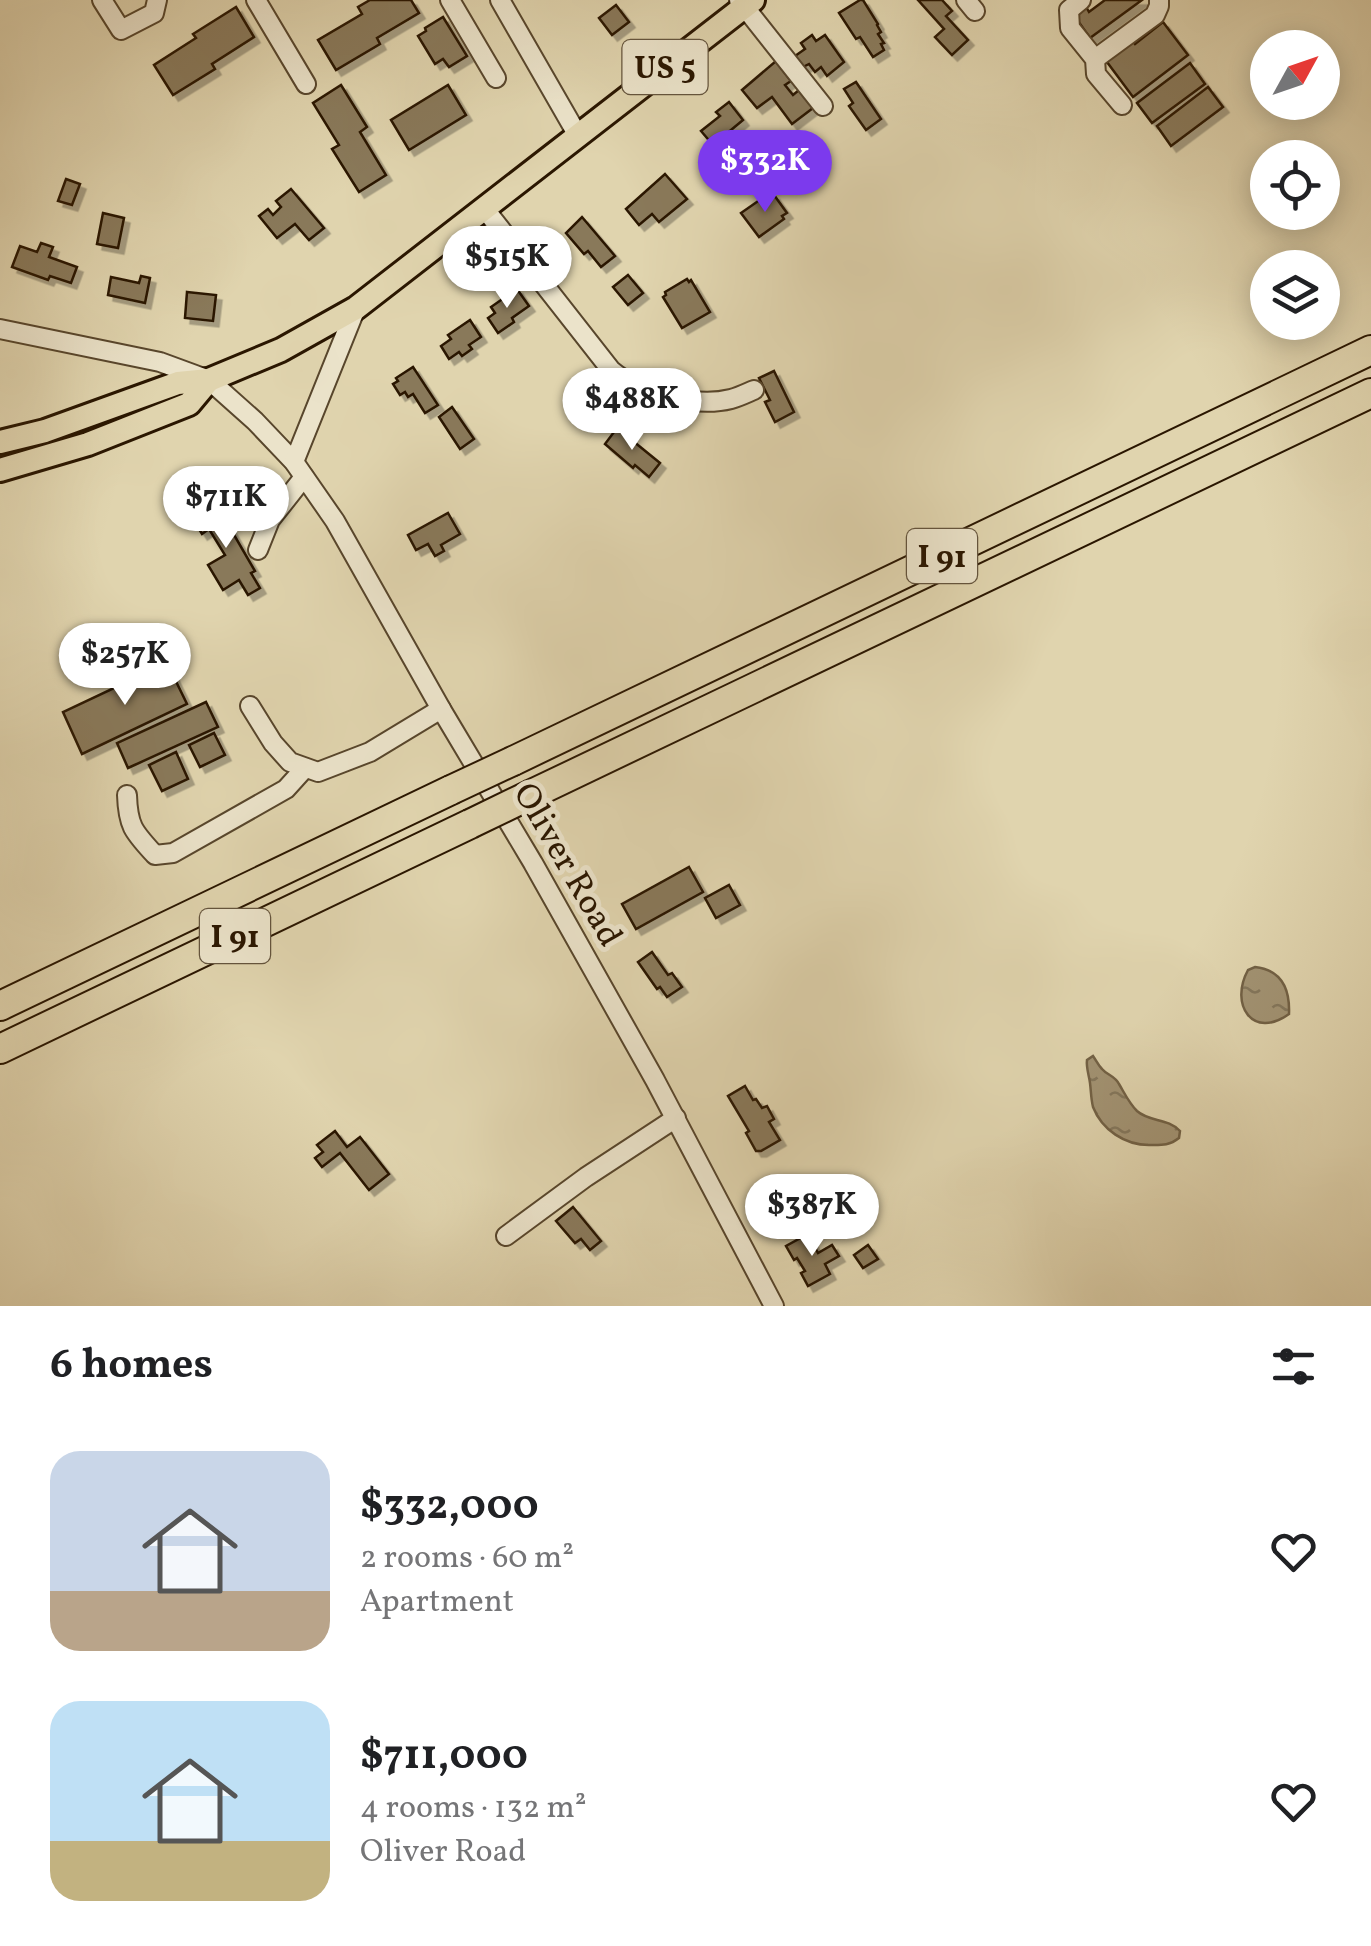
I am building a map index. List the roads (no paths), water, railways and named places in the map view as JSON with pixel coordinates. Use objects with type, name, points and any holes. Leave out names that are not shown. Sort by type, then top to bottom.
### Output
[{"type":"highway","name":"I 91","points":[[0,1006],[1371,350]]},
{"type":"highway","name":"I 91","points":[[0,1049],[1371,393]]},
{"type":"main road","name":"US 5","points":[[0,442],[46,430],[178,383],[210,380],[281,350],[356,308],[745,2]]},
{"type":"main road","name":"US 5","points":[[0,470],[147,422],[189,404],[210,380]]},
{"type":"main road","points":[[46,430],[52,455]]},
{"type":"street","points":[[102,0],[121,30],[154,13],[157,0]]},
{"type":"street","points":[[256,0],[306,84]]},
{"type":"street","points":[[450,0],[496,78]]},
{"type":"street","points":[[500,0],[577,134]]},
{"type":"street","points":[[1080,0],[1069,10],[1070,28],[1095,59],[1096,74],[1122,105]]},
{"type":"street","points":[[1095,59],[1155,15],[1159,0]]},
{"type":"street","points":[[745,2],[823,106]]},
{"type":"street","points":[[484,208],[611,370],[626,382],[705,402],[733,399],[754,390]]},
{"type":"street","points":[[258,550],[299,469],[356,308]]},
{"type":"street","points":[[0,328],[160,362],[210,380]]},
{"type":"street","name":"Oliver Road","points":[[210,380],[299,469],[335,521],[676,1118],[774,1306]]},
{"type":"street","points":[[250,706],[290,762],[318,772],[370,752],[441,709]]},
{"type":"street","points":[[127,795],[128,818],[136,833],[154,854],[172,852],[286,789],[305,768]]},
{"type":"street","points":[[506,1236],[676,1118]]},
{"type":"water","points":[[1255,967],[1272,972],[1282,982],[1289,1014],[1265,1023],[1248,1015],[1241,995],[1248,970]]},
{"type":"water","points":[[1093,1056],[1117,1081],[1137,1111],[1175,1127],[1180,1131],[1179,1138],[1165,1144],[1140,1144],[1108,1129],[1092,1104],[1087,1060]]}]
